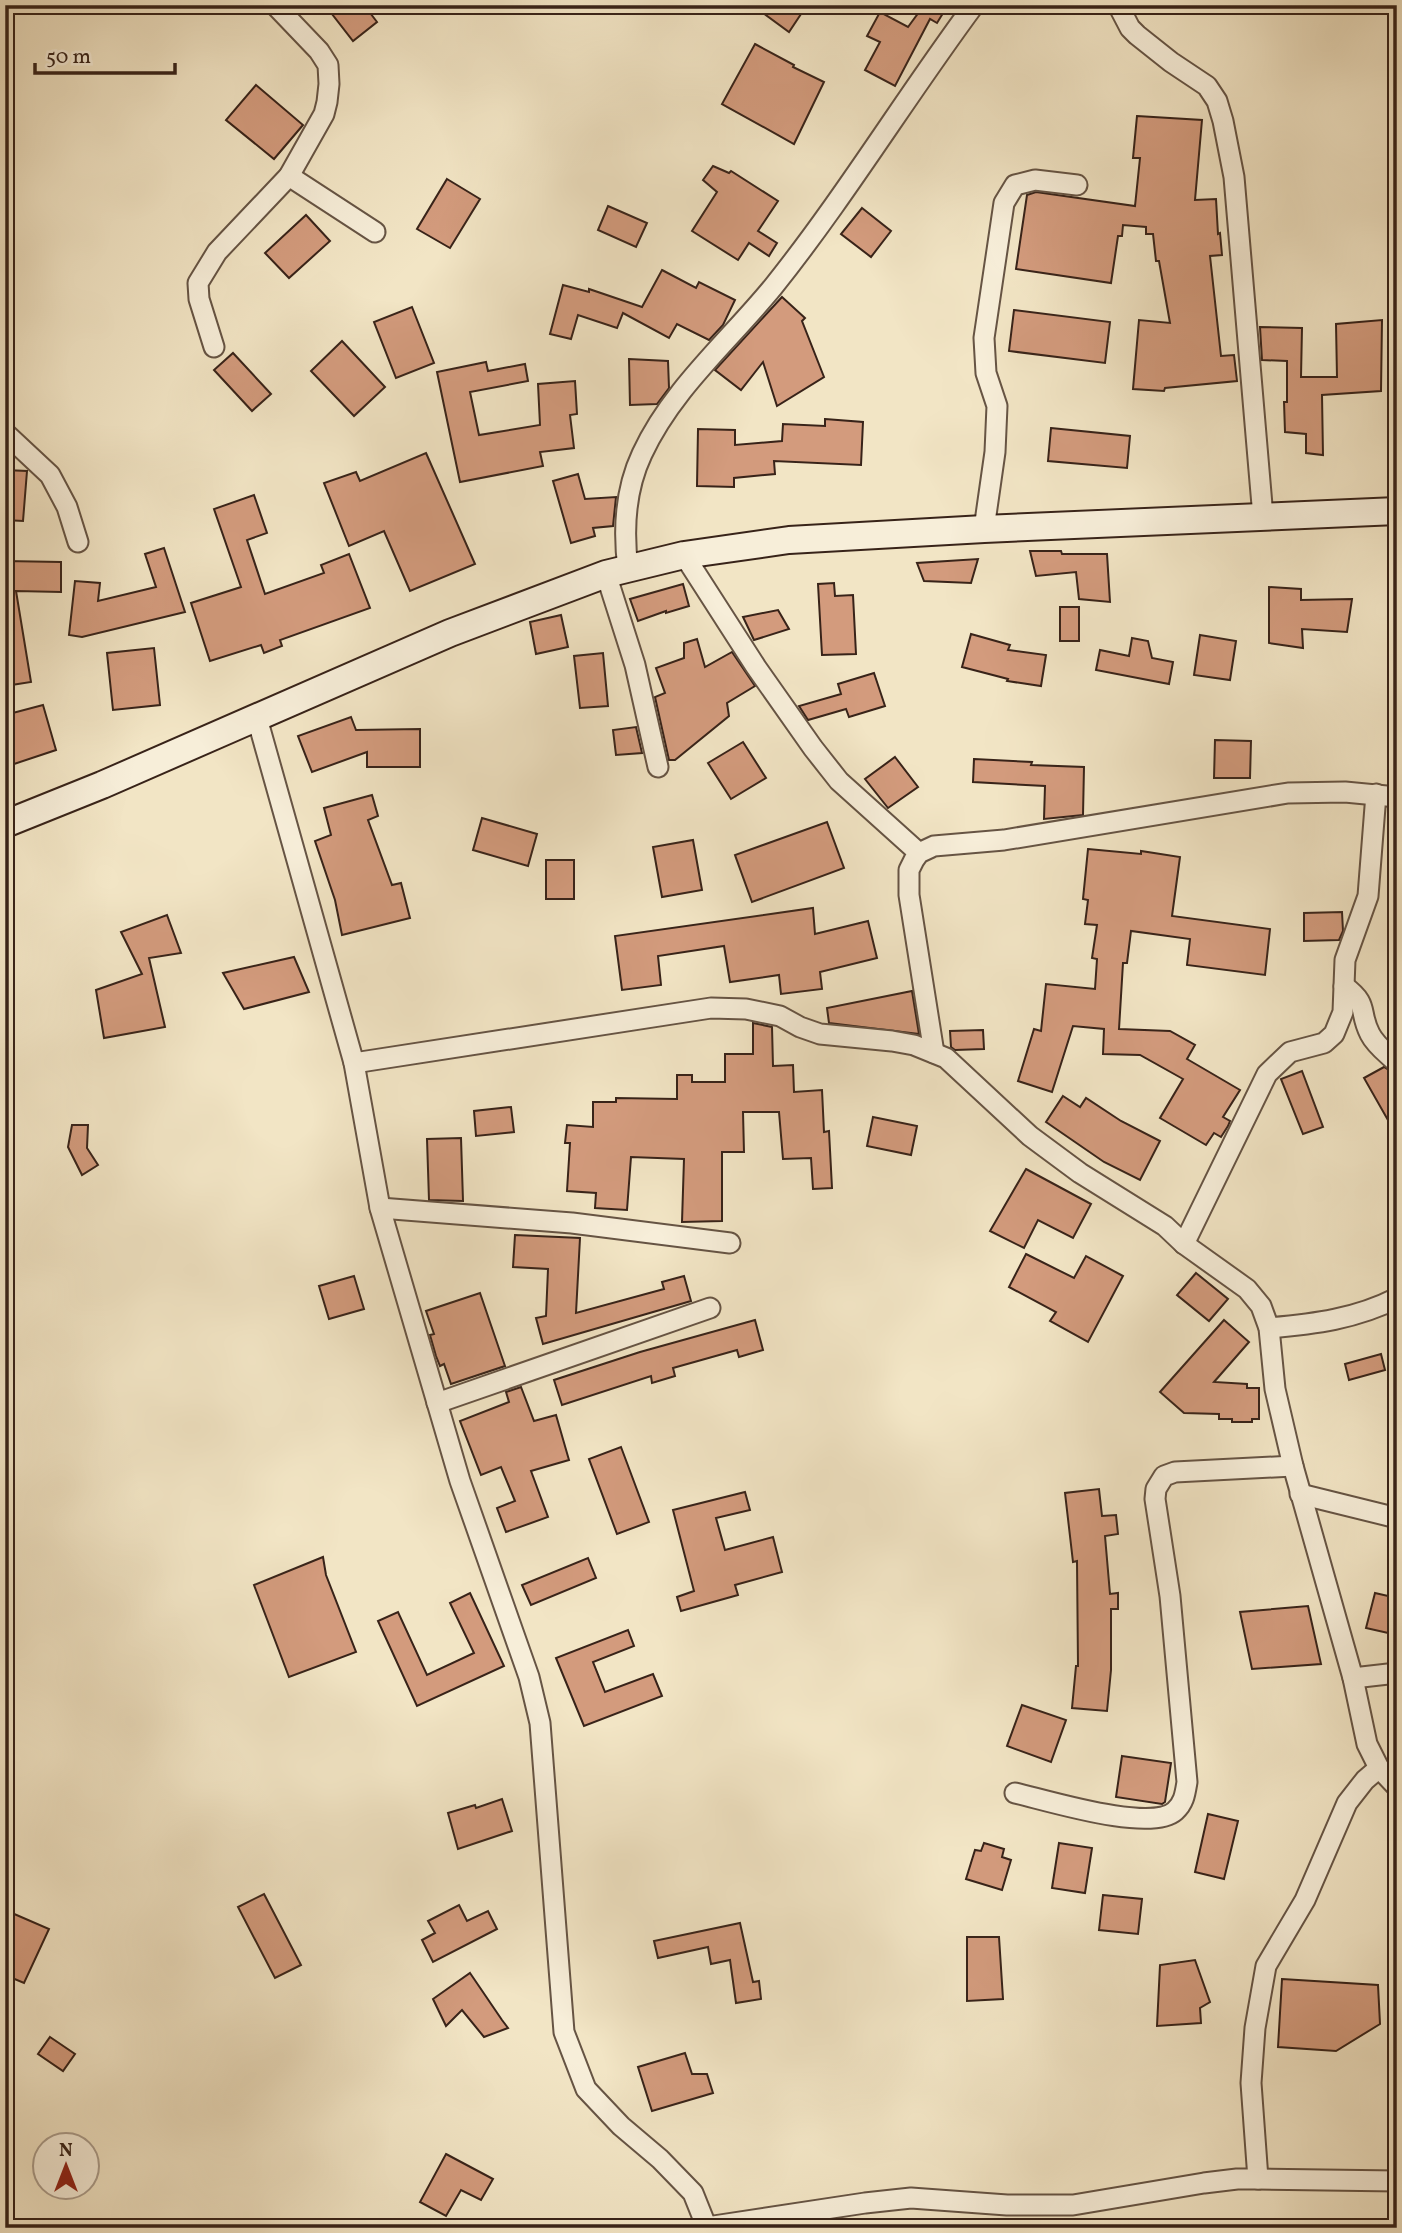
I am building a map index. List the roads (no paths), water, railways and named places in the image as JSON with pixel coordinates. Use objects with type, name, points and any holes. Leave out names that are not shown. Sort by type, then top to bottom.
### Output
[{"type":"street","points":[[214,347],[199,299],[198,284],[217,252],[289,176],[324,114],[329,84],[328,65],[319,51],[275,5]]},
{"type":"street","points":[[658,767],[617,571],[624,541],[628,493],[641,456],[667,409],[773,287],[872,153],[974,5]]},
{"type":"street","points":[[1118,5],[1130,28],[1137,35],[1207,86],[1217,101],[1223,121],[1234,177],[1263,517]]},
{"type":"street","points":[[289,176],[375,232]]},
{"type":"street","points":[[984,529],[995,452],[997,406],[986,373],[984,338],[1004,203],[1015,185],[1035,180],[1077,185]]},
{"type":"street","points":[[5,433],[50,475],[67,507],[78,542]]},
{"type":"street","points":[[5,824],[102,785],[450,633],[617,571],[684,555],[789,540],[1397,511]]},
{"type":"street","points":[[684,555],[756,667],[839,781],[919,853]]},
{"type":"street","points":[[257,718],[354,1063],[380,1208],[484,1552],[529,1677],[540,1723],[564,2032],[586,2089],[621,2126],[660,2159],[693,2193],[707,2227],[911,2198],[1007,2205],[1073,2205],[1237,2179],[1397,2181]]},
{"type":"street","points":[[934,1053],[909,895],[909,870],[919,853],[934,846],[1004,840],[1288,793],[1377,794],[1397,797]]},
{"type":"street","points":[[1184,1244],[1267,1073],[1290,1052],[1324,1043],[1334,1034],[1343,1012],[1345,960],[1368,896],[1377,794]]},
{"type":"street","points":[[1344,986],[1357,995],[1363,1006],[1368,1031],[1376,1043],[1397,1063]]},
{"type":"street","points":[[354,1063],[711,1008],[768,1013],[820,1034],[914,1045],[946,1058],[1030,1136],[1080,1173],[1165,1226],[1184,1244],[1247,1289],[1261,1306],[1269,1328],[1275,1389],[1293,1466],[1353,1678],[1367,1744],[1379,1768],[1397,1787]]},
{"type":"street","points":[[380,1208],[572,1223],[730,1243]]},
{"type":"street","points":[[1269,1328],[1324,1323],[1380,1307],[1397,1298]]},
{"type":"street","points":[[437,1403],[710,1308]]},
{"type":"street","points":[[1015,1793],[1122,1818],[1159,1818],[1173,1813],[1184,1800],[1187,1782],[1170,1596],[1155,1499],[1156,1489],[1164,1476],[1175,1472],[1293,1466]]},
{"type":"street","points":[[1300,1494],[1397,1518]]},
{"type":"street","points":[[1353,1678],[1397,1674]]},
{"type":"street","points":[[1258,2179],[1251,2083],[1255,2028],[1266,1966],[1306,1900],[1347,1803],[1365,1780],[1379,1768]]}]
